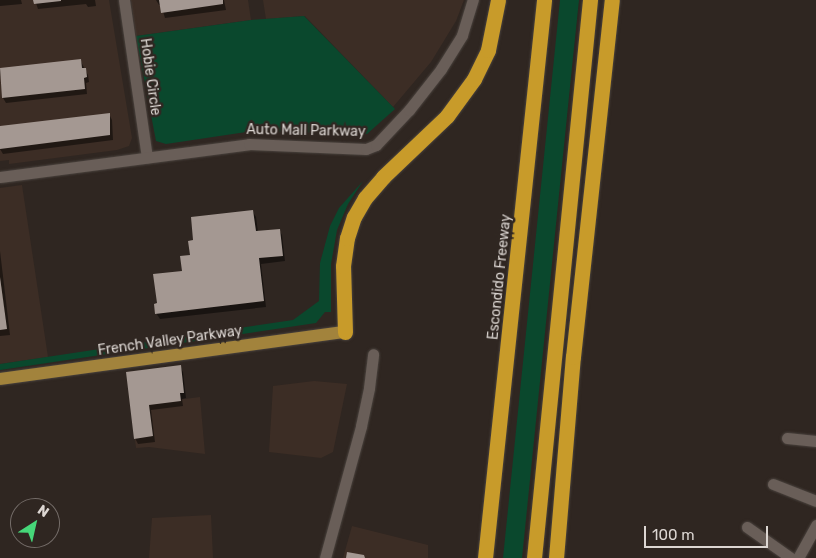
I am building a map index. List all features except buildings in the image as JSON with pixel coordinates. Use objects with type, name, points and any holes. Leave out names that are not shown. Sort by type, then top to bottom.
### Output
[{"type":"highway","points":[[345,332],[343,266],[347,238],[354,217],[371,191],[447,116],[474,79],[488,50],[498,0]]},
{"type":"highway","name":"Escondido Freeway","points":[[485,558],[544,0]]},
{"type":"highway","points":[[534,558],[590,0]]},
{"type":"highway","points":[[556,558],[573,357],[612,0]]},
{"type":"main road","name":"French Valley Parkway","points":[[0,379],[345,332]]},
{"type":"street","name":"Hobie Circle","points":[[124,0],[147,158]]},
{"type":"street","name":"Auto Mall Parkway","points":[[0,176],[249,144],[366,149],[376,145],[409,110],[441,69],[462,35],[473,0]]},
{"type":"street","points":[[325,558],[363,417],[373,354]]},
{"type":"street","points":[[787,438],[816,442]]},
{"type":"street","points":[[774,484],[816,501]]},
{"type":"street","points":[[798,558],[816,525]]},
{"type":"street","points":[[746,527],[791,558]]},
{"type":"shaded area","points":[[0,0],[109,0],[132,138],[129,146],[117,150],[9,164],[9,160],[0,161]]},
{"type":"shaded area","points":[[131,0],[248,0],[251,20],[136,36]]},
{"type":"shaded area","points":[[263,0],[464,0],[456,21],[431,62],[393,107],[305,16],[266,19]]},
{"type":"shaded area","points":[[22,185],[48,357],[0,364],[0,188]]},
{"type":"shaded area","points":[[314,381],[347,384],[333,452],[321,458],[269,452],[273,386]]},
{"type":"shaded area","points":[[200,397],[205,454],[149,447],[136,448],[131,406]]},
{"type":"shaded area","points":[[211,515],[213,558],[149,558],[152,518]]},
{"type":"shaded area","points":[[352,526],[428,545],[428,558],[343,558]]},
{"type":"green space","points":[[560,0],[579,0],[522,558],[503,558]]},
{"type":"green space","points":[[304,16],[395,109],[367,134],[253,131],[166,144],[156,141],[136,36],[251,20]]},
{"type":"green space","points":[[363,181],[348,204],[337,230],[331,264],[331,312],[325,312],[316,323],[0,370],[0,364],[293,320],[319,301],[320,263],[330,226],[339,208]]}]
